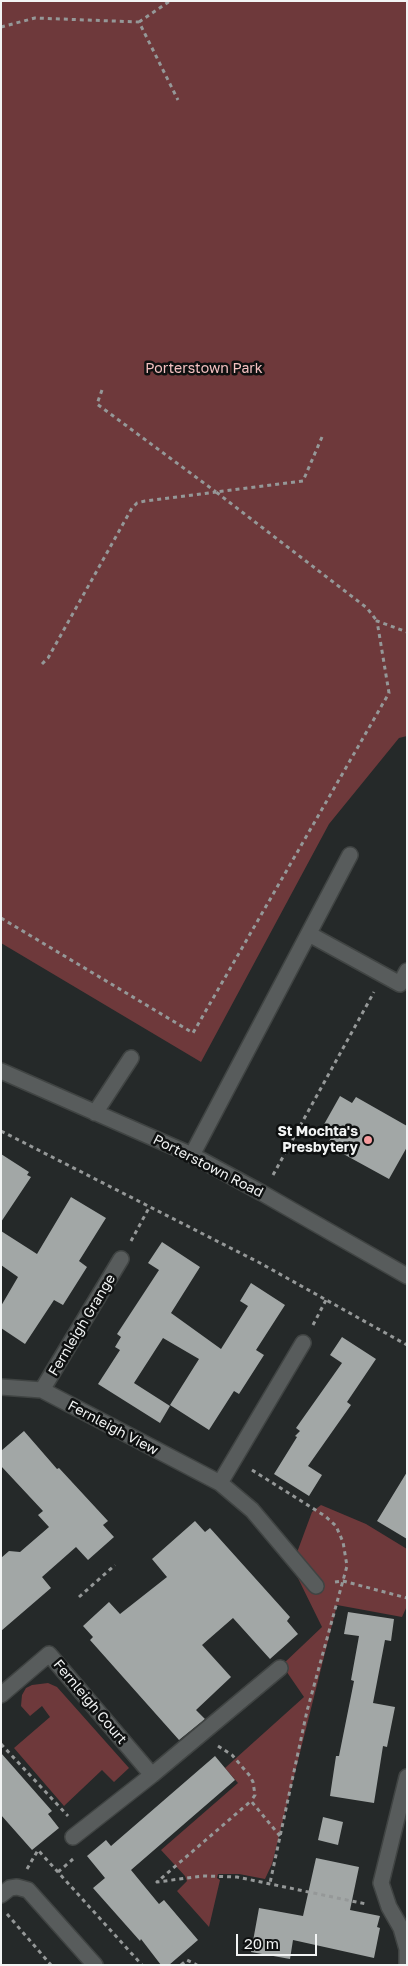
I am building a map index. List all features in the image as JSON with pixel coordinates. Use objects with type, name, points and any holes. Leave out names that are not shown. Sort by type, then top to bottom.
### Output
[{"type":"street","points":[[192,1155],[350,855]]},
{"type":"street","points":[[309,934],[400,984],[407,971]]},
{"type":"street","points":[[95,1113],[131,1058]]},
{"type":"street","name":"Porterstown Road","points":[[1,1071],[192,1155],[407,1276]]},
{"type":"street","name":"Fernleigh Grange","points":[[42,1390],[121,1259]]},
{"type":"street","points":[[220,1483],[303,1343]]},
{"type":"street","name":"Fernleigh View","points":[[1,1387],[42,1390],[220,1483],[252,1510],[316,1586]]},
{"type":"street","name":"Fernleigh Court","points":[[1,1695],[49,1654],[152,1775]]},
{"type":"street","points":[[73,1837],[152,1775],[280,1668]]},
{"type":"street","points":[[407,1777],[381,1883],[388,1907],[401,1928],[407,1949],[407,1965]]},
{"type":"street","points":[[2,1902],[10,1888],[17,1887],[28,1890],[95,1965]]},
{"type":"path","points":[[1,27],[35,18],[139,22],[170,1]]},
{"type":"path","points":[[139,22],[178,100]]},
{"type":"path","points":[[1,918],[193,1033],[389,693],[377,621],[367,608],[216,492],[97,404],[102,390]]},
{"type":"path","points":[[42,664],[48,658],[132,508],[137,503],[303,481],[322,437]]},
{"type":"path","points":[[377,621],[407,632]]},
{"type":"path","points":[[262,1193],[383,975]]},
{"type":"path","points":[[1,1131],[260,1263],[407,1345]]},
{"type":"path","points":[[121,1259],[150,1206]]},
{"type":"path","points":[[303,1343],[326,1300]]},
{"type":"path","points":[[234,1459],[325,1516],[336,1526],[343,1542],[347,1566],[308,1711],[270,1883]]},
{"type":"path","points":[[79,1597],[115,1565]]},
{"type":"path","points":[[316,1586],[343,1581],[407,1598]]},
{"type":"path","points":[[1,1744],[74,1822],[66,1830],[73,1837]]},
{"type":"path","points":[[232,1755],[253,1782],[255,1795],[251,1801],[157,1882],[204,1876],[236,1877],[346,1901],[388,1907]]},
{"type":"path","points":[[251,1801],[280,1836]]},
{"type":"path","points":[[17,1887],[38,1850],[142,1965]]},
{"type":"path","points":[[2,1902],[51,1965]]},
{"type":"path","points":[[181,1965],[188,1960],[197,1965]]},
{"type":"green space","name":"Porterstown Park","points":[[1,1],[407,1],[407,736],[399,738],[329,824],[201,1062],[1,943]]},
{"type":"green space","points":[[321,1505],[366,1524],[407,1549],[407,1606],[402,1617],[337,1605],[272,1864],[265,1879],[239,1874],[218,1874],[217,1878],[220,1880],[209,1927],[177,1891],[187,1881],[185,1876],[161,1850],[238,1783],[225,1768],[304,1697],[282,1665],[322,1627],[292,1566],[312,1512]]},
{"type":"green space","points":[[48,1683],[57,1687],[129,1768],[114,1782],[102,1770],[64,1806],[14,1748],[50,1717],[42,1706],[30,1716],[21,1706],[22,1695],[26,1688],[32,1685]]},
{"type":"building","name":"St Mochta's Presbytery","points":[[340,1096],[352,1103],[356,1097],[407,1126],[407,1147],[389,1179],[327,1145],[333,1134],[322,1128]]},
{"type":"building","points":[[1,1154],[29,1172],[27,1175],[31,1177],[1,1222]]},
{"type":"building","points":[[71,1197],[106,1218],[79,1261],[87,1267],[63,1305],[54,1300],[25,1344],[1,1328],[1,1306],[18,1277],[1,1265],[1,1231],[37,1254]]},
{"type":"building","points":[[162,1242],[200,1267],[171,1313],[221,1349],[248,1306],[240,1301],[251,1283],[285,1305],[256,1350],[264,1355],[239,1394],[234,1391],[209,1430],[170,1405],[199,1359],[163,1338],[134,1383],[170,1406],[160,1423],[98,1384],[120,1350],[115,1347],[121,1337],[117,1334],[159,1270],[148,1263]]},
{"type":"building","points":[[342,1337],[376,1359],[347,1402],[351,1405],[308,1466],[322,1475],[309,1496],[274,1474],[297,1437],[295,1436],[300,1431],[296,1428],[342,1363],[330,1355]]},
{"type":"building","points":[[24,1431],[57,1469],[59,1468],[108,1521],[103,1525],[114,1537],[88,1560],[76,1547],[42,1577],[51,1588],[1,1631],[1,1558],[9,1551],[20,1552],[49,1527],[38,1515],[43,1511],[1,1466],[1,1451]]},
{"type":"building","points":[[407,1472],[407,1539],[377,1521]]},
{"type":"building","points":[[195,1521],[205,1532],[210,1528],[290,1617],[287,1621],[298,1634],[270,1659],[233,1618],[202,1645],[231,1677],[196,1710],[205,1719],[179,1740],[90,1640],[93,1637],[83,1626],[109,1602],[120,1614],[167,1577],[152,1559]]},
{"type":"building","points":[[348,1612],[394,1619],[391,1641],[385,1640],[373,1703],[395,1707],[387,1747],[383,1746],[374,1803],[330,1796],[336,1756],[339,1756],[354,1681],[351,1680],[359,1636],[344,1634]]},
{"type":"building","points":[[1,1753],[52,1811],[48,1814],[59,1828],[32,1850],[1,1815]]},
{"type":"building","points":[[215,1756],[235,1780],[131,1870],[159,1904],[164,1900],[198,1940],[169,1965],[161,1965],[141,1939],[140,1941],[93,1888],[105,1878],[87,1856],[106,1840],[111,1846]]},
{"type":"building","points":[[323,1817],[343,1822],[338,1845],[318,1840]]},
{"type":"building","points":[[316,1858],[359,1867],[350,1910],[380,1916],[377,1927],[380,1928],[374,1958],[293,1940],[290,1959],[251,1952],[259,1908],[303,1916]]},
{"type":"place","name":"St Mochta's Presbytery","points":[[368,1140]]}]
